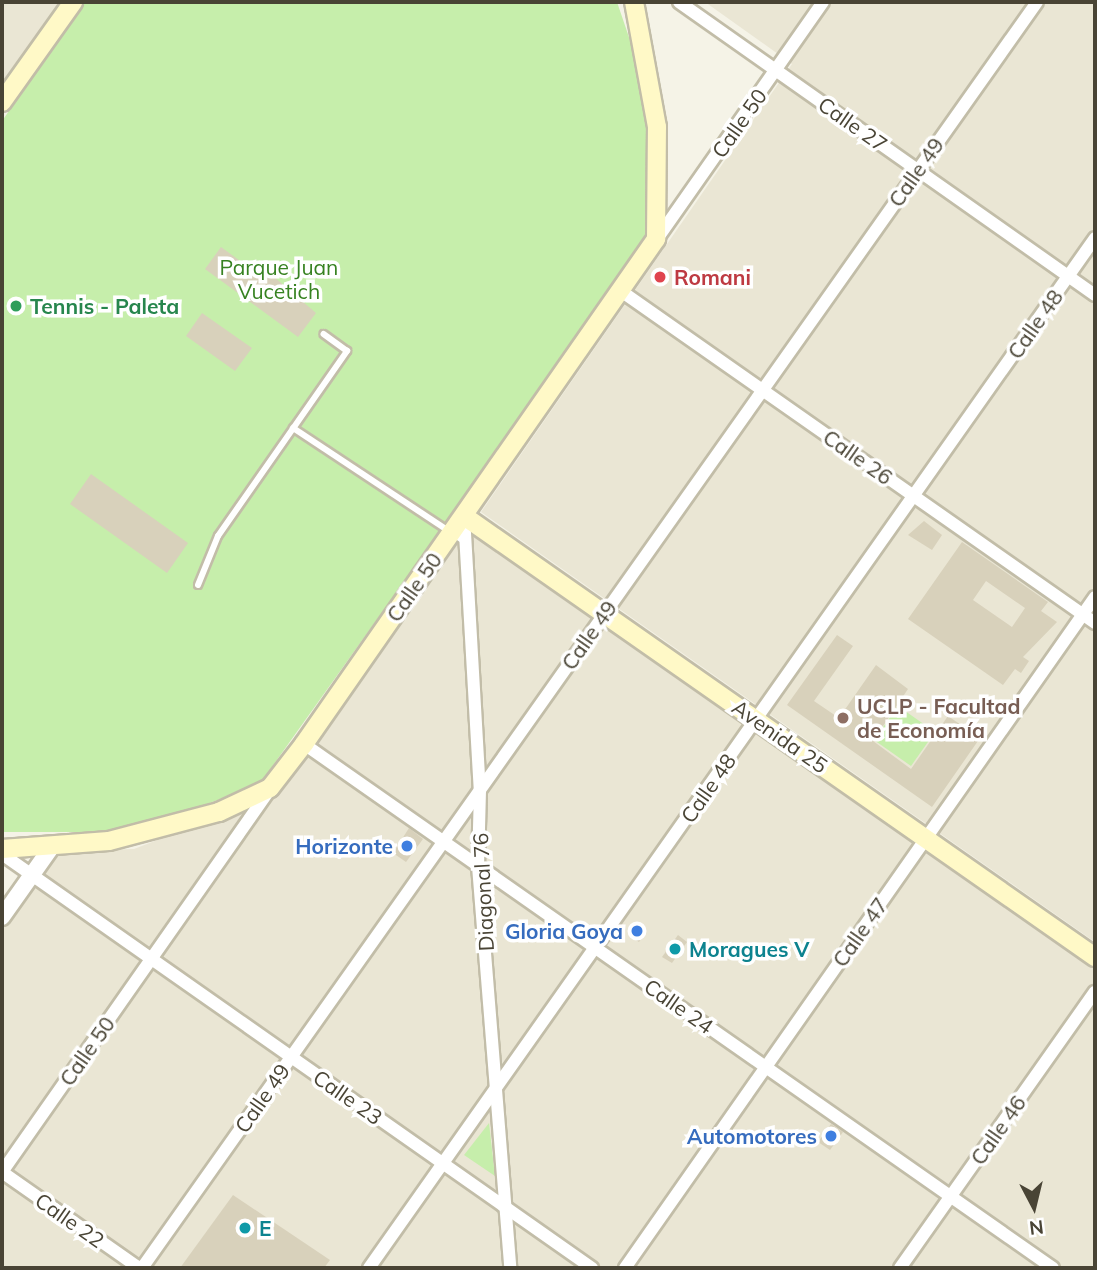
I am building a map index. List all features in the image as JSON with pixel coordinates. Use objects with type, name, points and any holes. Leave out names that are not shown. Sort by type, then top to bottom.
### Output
[{"type":"main road","points":[[2,103],[73,2]]},
{"type":"main road","points":[[634,2],[657,127],[656,239]]},
{"type":"main road","name":"Calle 50","points":[[270,788],[458,538],[467,511],[656,239]]},
{"type":"main road","name":"Avenida 25","points":[[467,511],[929,835],[1095,947]]},
{"type":"main road","points":[[2,851],[165,830],[270,788]]},
{"type":"main road","name":"Avenida 25","points":[[929,835],[1095,957]]},
{"type":"street","name":"Calle 27","points":[[679,2],[1095,295]]},
{"type":"street","name":"Calle 50","points":[[656,239],[823,2]]},
{"type":"street","name":"Calle 49","points":[[140,1268],[1037,2]]},
{"type":"street","name":"Calle 48","points":[[369,1268],[1095,238]]},
{"type":"street","name":"Calle 26","points":[[621,291],[1095,623]]},
{"type":"street","name":"Diagonal 76","points":[[458,538],[480,790],[478,866],[498,1085],[510,1268]]},
{"type":"street","name":"Calle 47","points":[[625,1268],[1095,597]]},
{"type":"street","name":"Calle 24","points":[[304,744],[1053,1268]]},
{"type":"street","name":"Calle 50","points":[[2,1172],[270,788]]},
{"type":"street","points":[[2,917],[52,845]]},
{"type":"street","name":"Calle 23","points":[[2,851],[32,875],[592,1268]]},
{"type":"street","name":"Calle 46","points":[[900,1268],[1095,992]]},
{"type":"street","name":"Calle 22","points":[[2,1172],[140,1268]]},
{"type":"lane","points":[[198,585],[218,536],[347,351],[324,334]]},
{"type":"lane","points":[[293,428],[458,538]]},
{"type":"shaded area","points":[[2,2],[61,2],[2,84]]},
{"type":"shaded area","points":[[705,2],[1095,2],[1095,942],[481,512],[792,64]]},
{"type":"shaded area","points":[[469,526],[1095,967],[1095,1268],[2,1268],[2,928],[56,851],[134,849],[274,795],[452,540],[461,545]]},
{"type":"green space","name":"Parque Juan Vucetich","points":[[85,2],[617,2],[650,99],[648,239],[259,785],[130,832],[2,832],[2,121]]},
{"type":"green space","points":[[898,706],[935,732],[911,766],[874,740]]},
{"type":"green space","points":[[489,1123],[495,1176],[464,1155]]},
{"type":"building","points":[[221,247],[254,271],[259,264],[316,313],[298,337],[205,269]]},
{"type":"building","points":[[202,313],[252,348],[235,371],[186,336]]},
{"type":"building","points":[[91,474],[188,543],[167,573],[70,504]]},
{"type":"building","points":[[924,521],[942,535],[932,550],[908,535]]},
{"type":"building","points":[[962,542],[1048,602],[1041,611],[1057,622],[1023,657],[1029,661],[1021,673],[1015,669],[1003,685],[908,619]],"holes":[[[986,581],[1025,608],[1012,627],[973,600]]]},
{"type":"building","points":[[837,635],[853,646],[814,701],[839,718],[876,665],[908,689],[873,741],[911,769],[948,716],[980,738],[932,807],[787,705]]},
{"type":"building","name":"Horizonte","points":[[409,828],[423,839],[406,862],[393,853]]},
{"type":"building","name":"Gloria Goya","points":[[635,924],[646,932],[639,942],[631,937]]},
{"type":"building","name":"Moragues V","points":[[678,935],[687,942],[672,963],[662,957]]},
{"type":"building","name":"Automotores","points":[[831,1124],[843,1132],[830,1150],[818,1142]]},
{"type":"building","name":"E","points":[[233,1195],[330,1260],[324,1268],[180,1268]]},
{"type":"place","name":"Romani","points":[[660,277]]},
{"type":"place","name":"Tennis - Paleta","points":[[16,306]]},
{"type":"place","name":"UCLP - Facultad de Economía","points":[[843,718]]},
{"type":"place","name":"Horizonte","points":[[407,846]]},
{"type":"place","name":"Gloria Goya","points":[[637,931]]},
{"type":"place","name":"Moragues V","points":[[675,949]]},
{"type":"place","name":"Automotores","points":[[831,1136]]},
{"type":"place","name":"E","points":[[245,1228]]}]
